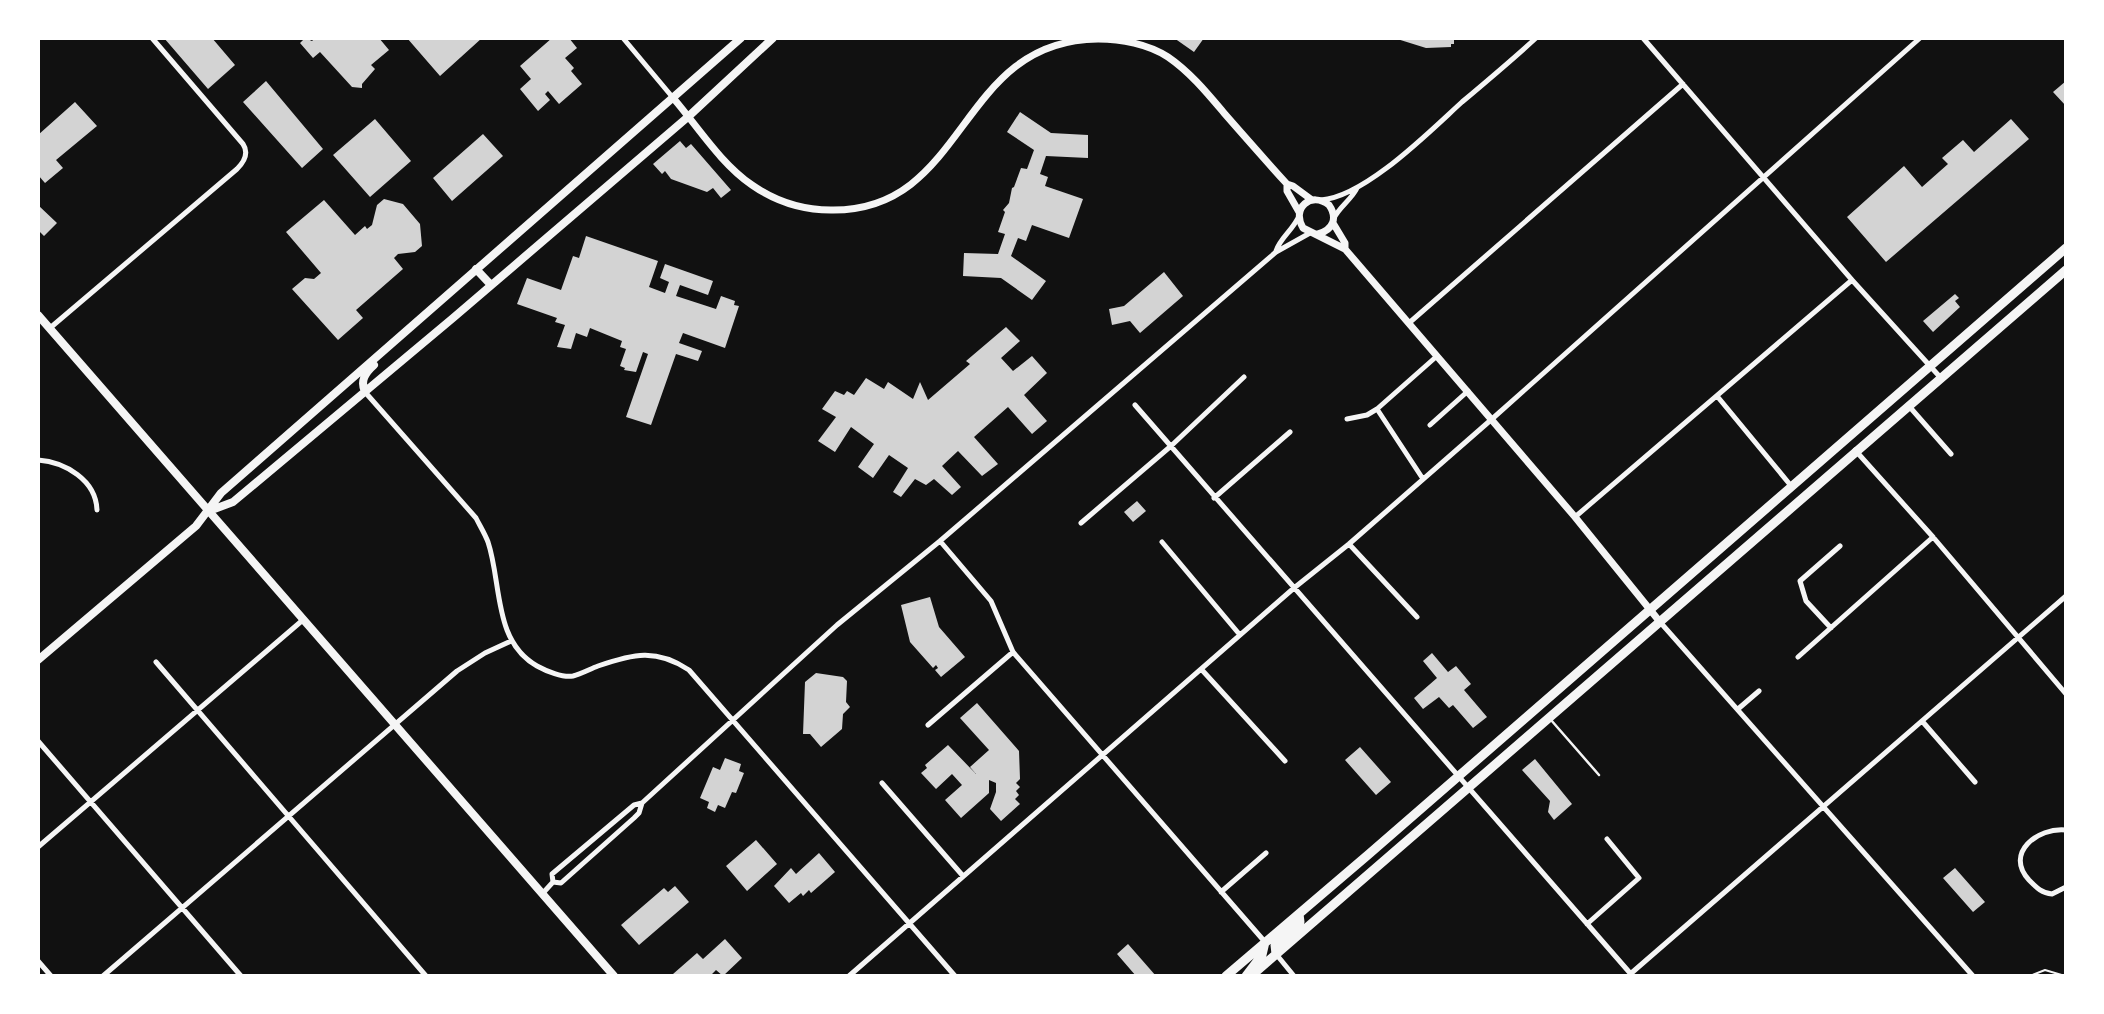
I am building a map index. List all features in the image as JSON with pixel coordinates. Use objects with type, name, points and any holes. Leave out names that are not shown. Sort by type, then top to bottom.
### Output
[{"type":"main road","points":[[38,660],[196,526],[222,493],[741,38]]},
{"type":"main road","points":[[209,511],[233,502],[365,392],[689,116],[773,38]]},
{"type":"main road","points":[[1226,975],[2066,248]]},
{"type":"main road","points":[[476,269],[491,285]]},
{"type":"main road","points":[[1249,975],[2066,270]]},
{"type":"main road","points":[[38,316],[614,975]]},
{"type":"main road","points":[[365,392],[363,377],[386,348]]},
{"type":"main road","points":[[1276,954],[1275,945],[1300,922],[1299,914]]},
{"type":"main road","points":[[1249,975],[1262,955],[1265,943]]},
{"type":"street","points":[[50,328],[243,164],[246,149],[243,144],[152,38]]},
{"type":"street","points":[[623,38],[732,169],[778,200],[802,207],[846,210],[874,204],[896,195],[931,168],[996,82],[1022,61],[1072,40],[1105,39],[1137,41],[1169,58],[1199,84],[1287,184],[1312,200]]},
{"type":"street","points":[[1276,252],[1304,204],[1312,200],[1330,199],[1357,188],[1432,132],[1536,38]]},
{"type":"street","points":[[1643,38],[1852,280],[1940,377]]},
{"type":"street","points":[[849,975],[1492,419],[1765,179],[1920,38]]},
{"type":"street","points":[[1409,323],[1683,84]]},
{"type":"street","points":[[1287,184],[1287,191],[1303,228],[1345,249],[1575,517],[1660,622],[1973,975]]},
{"type":"street","points":[[543,893],[553,883],[561,883],[639,813],[642,803],[837,625],[940,541],[1276,252],[1314,234],[1327,231],[1338,210],[1354,195],[1357,188]]},
{"type":"street","points":[[1321,200],[1329,205],[1345,249]]},
{"type":"street","points":[[1575,517],[1852,280]]},
{"type":"street","points":[[1347,419],[1367,415],[1377,409],[1437,356]]},
{"type":"street","points":[[1081,523],[1171,446],[1244,377]]},
{"type":"street","points":[[1430,425],[1468,391]]},
{"type":"street","points":[[365,392],[476,518],[488,542],[505,627],[511,641],[529,662],[544,670],[571,677],[640,654],[659,655],[676,661],[689,670],[955,975]]},
{"type":"street","points":[[1717,396],[1792,487]]},
{"type":"street","points":[[1135,405],[1629,974],[2066,596]]},
{"type":"street","points":[[1908,405],[1951,454]]},
{"type":"street","points":[[1377,409],[1423,479]]},
{"type":"street","points":[[1214,498],[1290,432]]},
{"type":"street","points":[[1855,450],[2066,694]]},
{"type":"street","points":[[38,460],[55,461],[72,470],[94,497],[97,510]]},
{"type":"street","points":[[1798,657],[1933,537]]},
{"type":"street","points":[[940,541],[991,601],[1013,652],[1265,943]]},
{"type":"street","points":[[1162,542],[1240,635]]},
{"type":"street","points":[[1349,544],[1417,617]]},
{"type":"street","points":[[1831,628],[1805,601],[1800,581],[1840,546]]},
{"type":"street","points":[[38,847],[304,620]]},
{"type":"street","points":[[103,975],[457,671],[491,649],[511,641]]},
{"type":"street","points":[[928,725],[1013,652]]},
{"type":"street","points":[[156,662],[426,975]]},
{"type":"street","points":[[1202,670],[1285,761]]},
{"type":"street","points":[[1738,709],[1759,691]]},
{"type":"street","points":[[1922,721],[1975,782]]},
{"type":"street","points":[[38,741],[241,975]]},
{"type":"street","points":[[882,783],[963,877]]},
{"type":"street","points":[[553,883],[552,874],[634,804],[642,803]]},
{"type":"street","points":[[2066,830],[2056,829],[2024,847],[2019,857],[2019,866],[2038,889],[2052,894],[2066,887]]},
{"type":"street","points":[[1587,924],[1639,878],[1607,839]]},
{"type":"street","points":[[1221,892],[1266,853]]},
{"type":"street","points":[[1276,954],[1294,975]]},
{"type":"street","points":[[38,961],[51,975]]},
{"type":"lane","points":[[1549,718],[1599,775]]},
{"type":"path","points":[[2030,975],[2045,970],[2066,975]]},
{"type":"building","points":[[164,38],[212,38],[235,65],[208,89]]},
{"type":"building","points":[[305,38],[312,41],[315,38],[379,38],[389,50],[371,65],[375,69],[362,84],[362,88],[352,87],[320,52],[313,58],[300,43]]},
{"type":"building","points":[[407,38],[482,38],[440,76]]},
{"type":"building","points":[[552,38],[569,38],[577,48],[565,58],[582,84],[559,104],[548,91],[545,94],[550,100],[538,111],[520,89],[531,79],[520,66]]},
{"type":"building","points":[[1174,38],[1204,38],[1194,52]]},
{"type":"building","points":[[1394,38],[1454,38],[1454,44],[1451,44],[1451,47],[1426,48]]},
{"type":"building","points":[[266,81],[323,149],[302,168],[243,102]]},
{"type":"building","points":[[2066,81],[2066,106],[2053,92]]},
{"type":"building","points":[[75,102],[97,126],[56,160],[63,168],[45,183],[38,175],[38,135]]},
{"type":"building","points":[[1020,112],[1051,133],[1088,135],[1088,158],[1046,156],[1040,174],[1048,177],[1045,186],[1083,199],[1069,238],[1032,225],[1026,241],[1018,238],[1011,256],[1046,281],[1032,300],[1001,278],[963,276],[964,253],[998,254],[1005,234],[998,232],[1005,212],[1003,210],[1009,203],[1021,168],[1027,169],[1034,150],[1007,132]]},
{"type":"building","points":[[375,119],[411,161],[370,197],[333,155]]},
{"type":"building","points":[[2011,119],[2029,139],[1886,262],[1847,217],[1904,166],[1922,187],[1948,164],[1942,158],[1963,140],[1974,152]]},
{"type":"building","points":[[483,134],[503,156],[452,201],[433,178]]},
{"type":"building","points":[[680,141],[686,148],[691,144],[731,190],[721,198],[713,188],[707,192],[671,179],[665,171],[662,174],[653,164]]},
{"type":"building","points":[[384,199],[403,204],[420,224],[422,246],[415,252],[398,254],[394,258],[403,269],[356,310],[363,318],[338,340],[292,289],[305,278],[314,279],[321,273],[286,232],[324,200],[355,235],[365,226],[367,229],[372,225],[377,205]]},
{"type":"building","points":[[38,205],[57,223],[44,236],[38,230]]},
{"type":"building","points":[[586,236],[658,261],[649,287],[665,293],[669,282],[660,278],[665,264],[713,281],[708,295],[680,285],[676,296],[716,309],[721,296],[735,301],[734,305],[739,306],[725,348],[683,333],[679,343],[702,351],[698,361],[676,354],[651,425],[626,417],[648,354],[643,352],[636,372],[624,370],[625,368],[620,366],[626,349],[620,347],[622,341],[590,328],[587,337],[576,333],[571,349],[557,347],[565,325],[555,322],[557,318],[517,304],[527,278],[561,290],[573,256],[579,258]]},
{"type":"building","points":[[1164,272],[1183,296],[1140,333],[1130,321],[1112,325],[1109,309],[1124,306]]},
{"type":"building","points":[[1955,294],[1959,298],[1955,301],[1960,307],[1933,332],[1923,321]]},
{"type":"building","points":[[1006,327],[1020,341],[1001,358],[1013,371],[1032,356],[1047,373],[1024,395],[1047,421],[1032,434],[1008,407],[974,437],[998,464],[982,476],[958,451],[942,466],[961,487],[952,495],[934,479],[926,485],[915,479],[901,497],[893,492],[908,468],[889,455],[873,478],[858,467],[874,444],[851,427],[835,452],[818,441],[836,417],[822,409],[835,391],[844,395],[847,391],[854,395],[866,378],[884,389],[888,382],[913,399],[920,382],[928,400],[970,364],[966,361]]},
{"type":"building","points":[[1137,501],[1146,511],[1133,522],[1124,512]]},
{"type":"building","points":[[930,597],[939,627],[965,657],[941,677],[935,670],[938,668],[936,665],[933,668],[910,642],[901,605]]},
{"type":"building","points":[[1432,653],[1448,672],[1456,666],[1471,684],[1464,690],[1487,717],[1473,728],[1453,705],[1449,708],[1439,697],[1423,709],[1414,698],[1437,678],[1423,661]]},
{"type":"building","points":[[816,673],[843,677],[847,681],[846,702],[850,707],[843,714],[842,729],[821,747],[810,734],[803,734],[805,682]]},
{"type":"building","points":[[977,703],[1019,751],[1020,779],[1016,783],[1020,787],[1016,791],[1019,795],[1015,799],[1020,804],[1001,821],[990,809],[996,783],[989,780],[989,793],[961,818],[945,800],[962,785],[952,774],[936,789],[921,773],[927,768],[925,765],[948,745],[976,774],[970,767],[989,750],[960,718]]},
{"type":"building","points":[[1360,747],[1391,782],[1376,795],[1345,760]]},
{"type":"building","points":[[725,758],[741,764],[739,771],[744,773],[736,793],[732,792],[725,808],[718,805],[715,812],[707,808],[709,802],[700,798],[713,767],[720,770]]},
{"type":"building","points":[[1535,759],[1572,804],[1554,820],[1548,812],[1550,801],[1522,770]]},
{"type":"building","points":[[756,840],[777,864],[747,891],[726,866]]},
{"type":"building","points":[[819,853],[835,872],[811,893],[809,890],[803,896],[801,893],[789,903],[774,886],[791,868],[796,874]]},
{"type":"building","points":[[1955,868],[1985,902],[1973,912],[1943,878]]},
{"type":"building","points":[[675,886],[689,902],[639,945],[621,925],[664,888],[668,892]]},
{"type":"building","points":[[725,939],[742,958],[723,976],[716,970],[710,976],[673,974],[697,953],[703,959]]},
{"type":"building","points":[[1128,944],[1156,976],[1136,976],[1117,954]]}]
